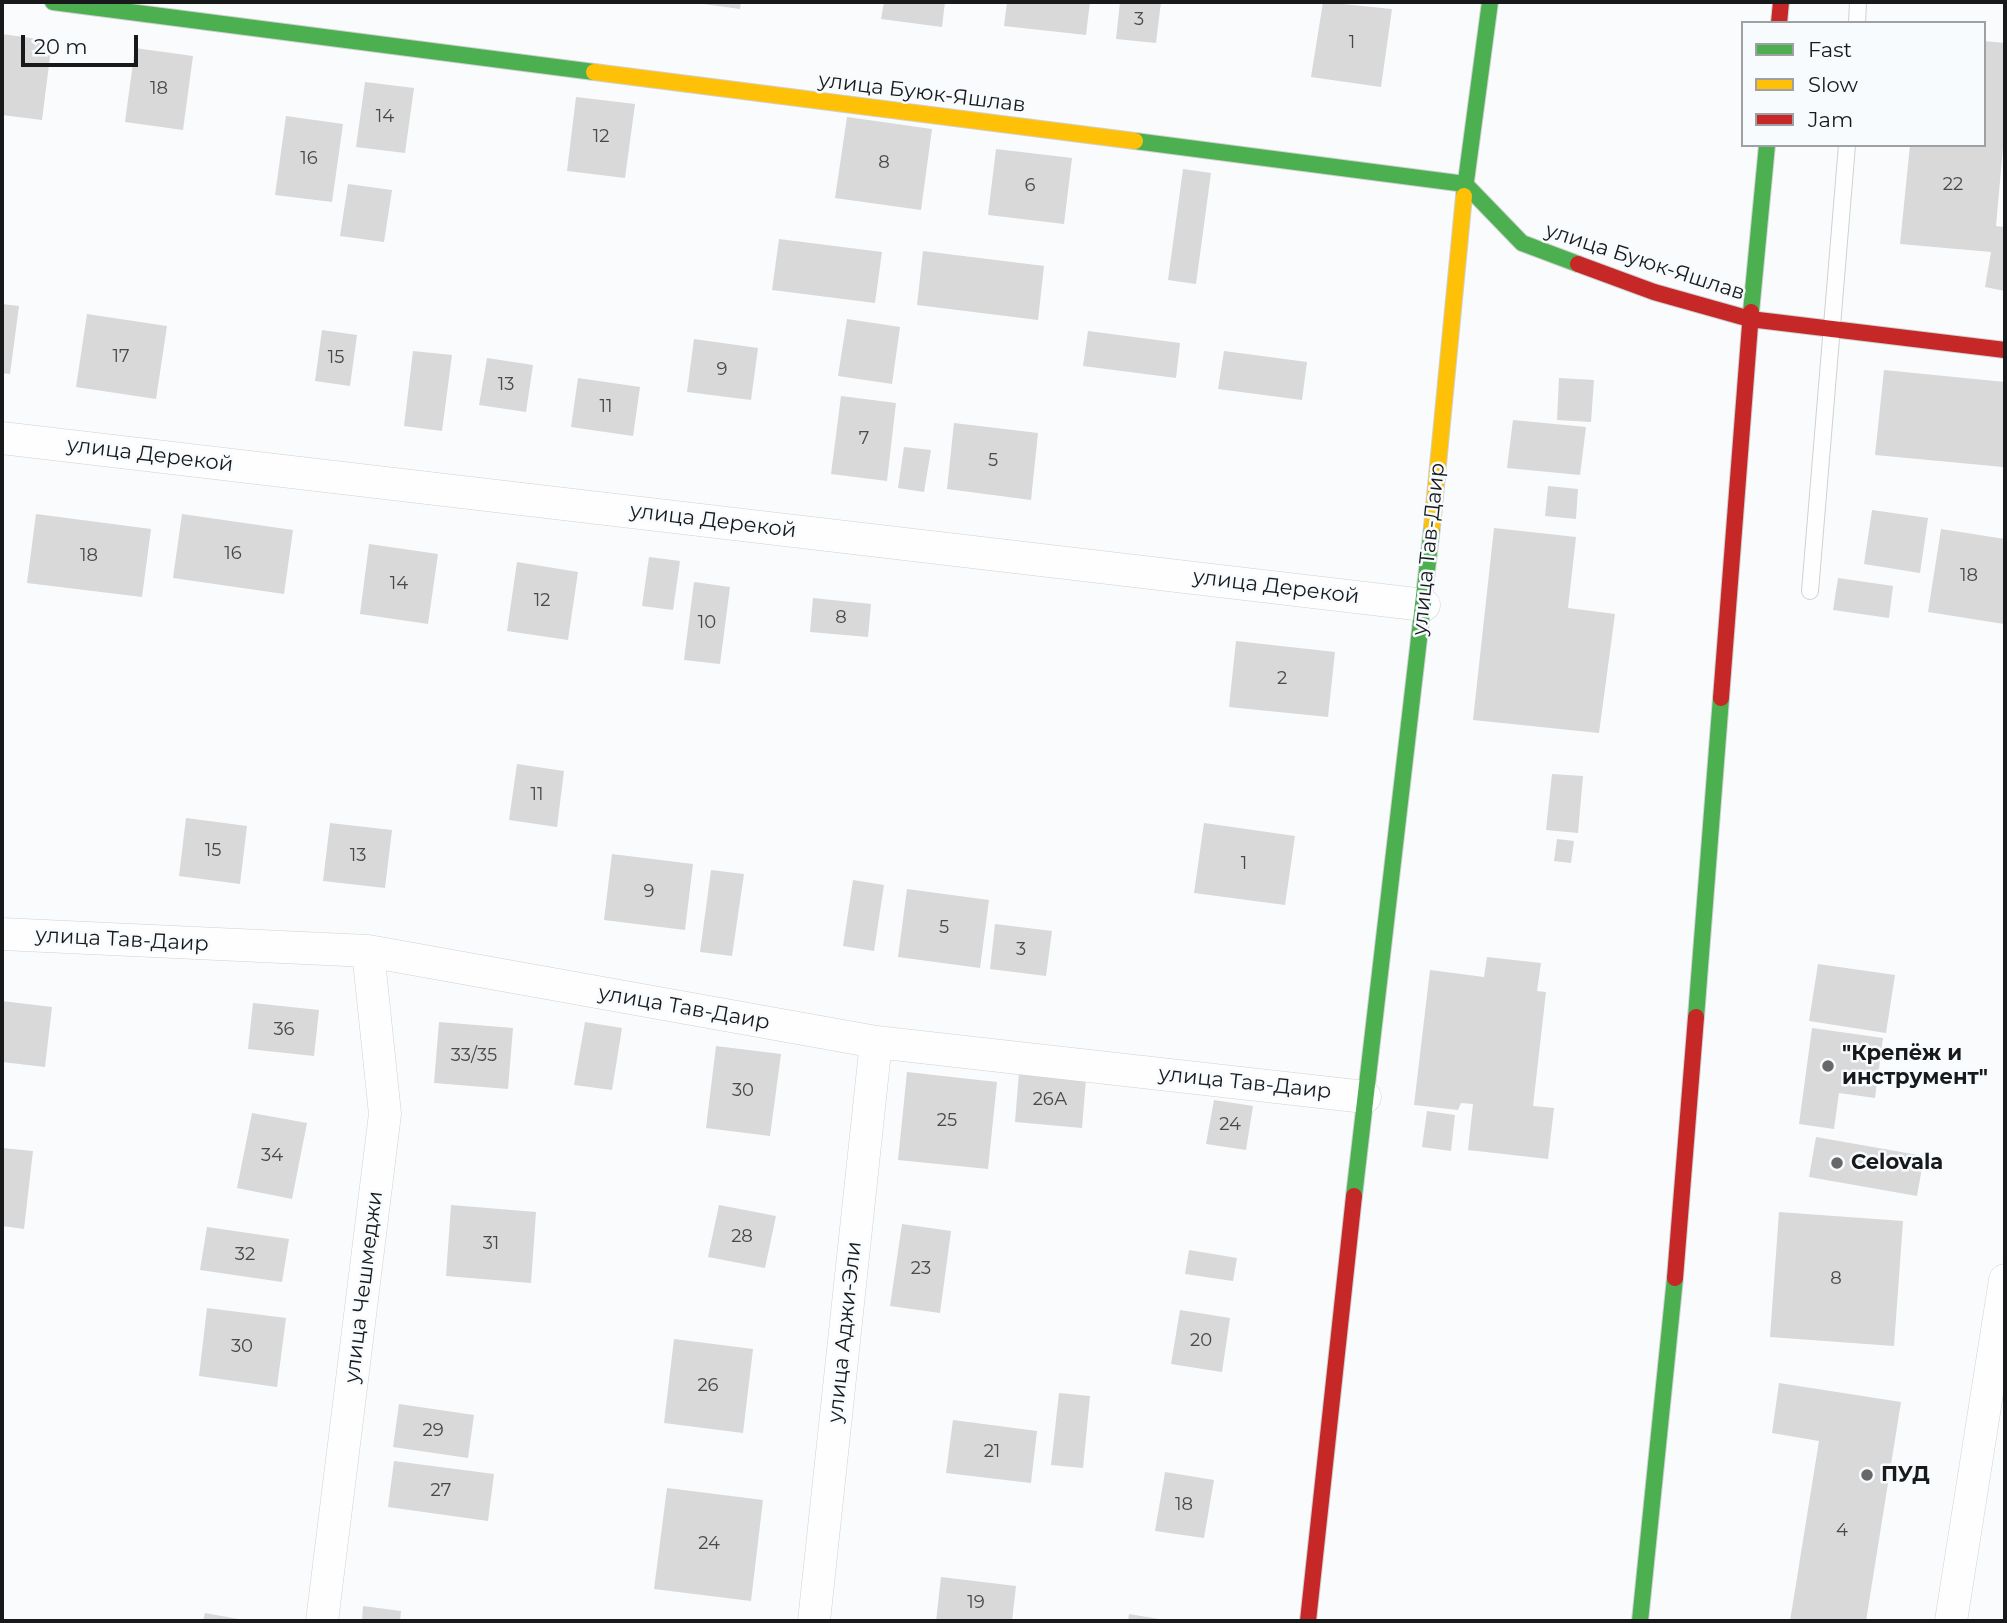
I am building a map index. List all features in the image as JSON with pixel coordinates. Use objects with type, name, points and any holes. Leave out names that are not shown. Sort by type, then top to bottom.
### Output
[{"type":"street","name":"улица Буюк-Яшлав","points":[[53,2],[1465,184],[1522,243],[1654,292],[1750,319],[2005,350]]},
{"type":"street","name":"улица Тав-Даир","points":[[1308,1621],[1365,1097],[1423,605],[1465,184],[1490,2]]},
{"type":"street","points":[[1779,21],[1781,2]]},
{"type":"street","points":[[1640,1621],[1676,1272],[1750,319],[1767,147]]},
{"type":"street","name":"улица Дерекой","points":[[2,438],[1423,605]]},
{"type":"street","name":"улица Тав-Даир","points":[[2,934],[369,951],[876,1042],[1365,1097]]},
{"type":"street","name":"улица Чешмеджи","points":[[322,1621],[385,1114],[369,951]]},
{"type":"street","name":"улица Аджи-Эли","points":[[814,1621],[876,1042]]},
{"type":"street","points":[[1951,1621],[2005,1280]]},
{"type":"lane","points":[[1857,21],[1858,2]]},
{"type":"lane","points":[[1810,591],[1847,147]]},
{"type":"building","points":[[689,2],[741,2],[740,9]]},
{"type":"building","points":[[884,2],[945,2],[942,27],[881,19]]},
{"type":"building","points":[[1007,2],[1090,2],[1086,35],[1004,26]]},
{"type":"building","points":[[1120,2],[1161,2],[1156,43],[1116,39]]},
{"type":"building","points":[[1323,2],[1392,9],[1381,87],[1311,77]]},
{"type":"building","points":[[2,34],[52,41],[42,120],[2,115]]},
{"type":"building","points":[[1986,41],[2005,43],[2005,125],[1996,226],[2005,227],[2005,291],[1985,287],[1991,252],[1900,244],[1910,147],[1986,147]]},
{"type":"building","points":[[135,48],[193,56],[183,130],[125,122]]},
{"type":"building","points":[[365,82],[414,88],[405,153],[356,147]]},
{"type":"building","points":[[576,97],[635,104],[625,178],[567,171]]},
{"type":"building","points":[[286,116],[343,124],[332,202],[275,195]]},
{"type":"building","points":[[847,117],[932,129],[921,210],[835,198]]},
{"type":"building","points":[[996,149],[1072,158],[1064,224],[988,215]]},
{"type":"building","points":[[1183,169],[1211,173],[1196,284],[1168,280]]},
{"type":"building","points":[[348,184],[392,190],[384,242],[340,236]]},
{"type":"building","points":[[779,239],[882,252],[875,303],[772,290]]},
{"type":"building","points":[[923,251],[1044,266],[1038,320],[917,305]]},
{"type":"building","points":[[2,304],[19,306],[10,374],[2,373]]},
{"type":"building","points":[[87,314],[167,326],[156,399],[76,387]]},
{"type":"building","points":[[847,319],[900,327],[892,384],[838,376]]},
{"type":"building","points":[[322,330],[357,335],[350,386],[315,381]]},
{"type":"building","points":[[1088,331],[1180,343],[1176,378],[1083,366]]},
{"type":"building","points":[[694,339],[758,348],[751,400],[687,392]]},
{"type":"building","points":[[413,351],[452,355],[442,431],[404,426]]},
{"type":"building","points":[[1224,351],[1307,362],[1302,400],[1218,389]]},
{"type":"building","points":[[487,358],[533,365],[526,412],[479,405]]},
{"type":"building","points":[[1884,370],[2005,382],[2003,467],[1875,455]]},
{"type":"building","points":[[578,378],[640,387],[633,436],[571,427]]},
{"type":"building","points":[[1559,378],[1594,380],[1591,422],[1557,420]]},
{"type":"building","points":[[841,396],[896,403],[887,481],[831,474]]},
{"type":"building","points":[[1513,420],[1586,427],[1580,475],[1507,468]]},
{"type":"building","points":[[954,423],[1038,433],[1031,500],[947,489]]},
{"type":"building","points":[[904,447],[931,450],[924,492],[898,488]]},
{"type":"building","points":[[1548,486],[1578,489],[1576,519],[1545,516]]},
{"type":"building","points":[[1872,510],[1928,518],[1920,573],[1864,564]]},
{"type":"building","points":[[36,514],[151,529],[142,597],[27,583]]},
{"type":"building","points":[[182,514],[293,530],[284,594],[173,578]]},
{"type":"building","points":[[1494,528],[1576,537],[1568,608],[1615,614],[1599,733],[1473,720]]},
{"type":"building","points":[[1941,529],[2005,539],[2004,624],[1928,612]]},
{"type":"building","points":[[369,544],[438,554],[428,624],[360,614]]},
{"type":"building","points":[[649,557],[680,561],[673,610],[642,606]]},
{"type":"building","points":[[517,562],[578,572],[568,640],[507,631]]},
{"type":"building","points":[[1838,578],[1893,586],[1889,618],[1833,610]]},
{"type":"building","points":[[694,582],[730,587],[720,664],[684,660]]},
{"type":"building","points":[[813,598],[871,604],[868,637],[810,632]]},
{"type":"building","points":[[1236,641],[1335,652],[1328,717],[1229,707]]},
{"type":"building","points":[[517,764],[564,771],[557,827],[509,820]]},
{"type":"building","points":[[1552,774],[1583,776],[1578,833],[1546,830]]},
{"type":"building","points":[[186,818],[247,826],[240,884],[179,876]]},
{"type":"building","points":[[330,823],[392,830],[385,888],[323,881]]},
{"type":"building","points":[[1204,823],[1295,836],[1285,905],[1194,893]]},
{"type":"building","points":[[1557,839],[1574,841],[1571,863],[1554,861]]},
{"type":"building","points":[[612,854],[693,864],[685,930],[604,920]]},
{"type":"building","points":[[711,870],[744,874],[732,956],[700,952]]},
{"type":"building","points":[[853,880],[884,885],[874,951],[843,946]]},
{"type":"building","points":[[907,889],[989,900],[980,968],[898,957]]},
{"type":"building","points":[[995,924],[1052,931],[1046,976],[990,969]]},
{"type":"building","points":[[1487,957],[1541,963],[1537,991],[1546,992],[1533,1106],[1554,1108],[1548,1159],[1468,1150],[1473,1104],[1461,1103],[1458,1110],[1414,1105],[1430,970],[1484,977]]},
{"type":"building","points":[[1818,964],[1895,975],[1886,1033],[1809,1021]]},
{"type":"building","points":[[2,1001],[52,1007],[45,1067],[2,1062]]},
{"type":"building","points":[[253,1003],[319,1010],[314,1056],[248,1049]]},
{"type":"building","points":[[439,1022],[513,1028],[508,1089],[434,1083]]},
{"type":"building","points":[[585,1022],[622,1028],[612,1090],[574,1085]]},
{"type":"building","points":[[1812,1028],[1883,1038],[1875,1098],[1839,1093],[1834,1129],[1799,1124]]},
{"type":"building","points":[[716,1046],[781,1054],[770,1136],[706,1128]]},
{"type":"building","points":[[907,1072],[997,1082],[988,1169],[898,1160]]},
{"type":"building","points":[[1019,1072],[1086,1078],[1082,1128],[1015,1122]]},
{"type":"building","points":[[1214,1100],[1253,1106],[1246,1150],[1206,1144]]},
{"type":"building","points":[[1427,1111],[1455,1115],[1451,1151],[1422,1147]]},
{"type":"building","points":[[252,1113],[307,1123],[292,1199],[237,1188]]},
{"type":"building","points":[[1816,1137],[1924,1156],[1917,1196],[1809,1177]]},
{"type":"building","points":[[2,1148],[33,1151],[24,1229],[2,1226]]},
{"type":"building","points":[[451,1205],[536,1212],[531,1283],[446,1276]]},
{"type":"building","points":[[719,1205],[776,1216],[765,1268],[708,1257]]},
{"type":"building","points":[[1779,1212],[1903,1221],[1894,1346],[1770,1337]]},
{"type":"building","points":[[902,1224],[951,1231],[940,1313],[890,1306]]},
{"type":"building","points":[[207,1227],[289,1239],[282,1282],[200,1270]]},
{"type":"building","points":[[1189,1250],[1237,1258],[1233,1281],[1185,1274]]},
{"type":"building","points":[[207,1308],[286,1318],[277,1387],[199,1376]]},
{"type":"building","points":[[1180,1310],[1230,1318],[1222,1372],[1171,1364]]},
{"type":"building","points":[[674,1339],[753,1349],[743,1433],[664,1423]]},
{"type":"building","points":[[1779,1383],[1901,1402],[1866,1621],[1790,1621],[1819,1441],[1772,1433]]},
{"type":"building","points":[[1059,1393],[1090,1396],[1083,1468],[1051,1465]]},
{"type":"building","points":[[399,1404],[474,1415],[468,1458],[393,1447]]},
{"type":"building","points":[[953,1420],[1037,1431],[1031,1483],[946,1473]]},
{"type":"building","points":[[394,1461],[494,1474],[488,1521],[388,1507]]},
{"type":"building","points":[[1165,1472],[1214,1480],[1204,1538],[1155,1531]]},
{"type":"building","points":[[667,1488],[763,1500],[751,1601],[654,1589]]},
{"type":"building","points":[[941,1577],[1016,1586],[1012,1621],[936,1621]]},
{"type":"building","points":[[363,1606],[401,1611],[400,1621],[362,1621]]},
{"type":"building","points":[[205,1613],[244,1620],[244,1621],[203,1621]]},
{"type":"building","points":[[1129,1614],[1165,1620],[1165,1621],[1128,1621]]},
{"type":"traffic: fast","points":[[53,2],[594,72]]},
{"type":"traffic: fast","points":[[1464,196],[1490,2]]},
{"type":"traffic: fast","points":[[1135,141],[1465,184],[1522,243],[1578,264]]},
{"type":"traffic: fast","points":[[1751,312],[1767,147]]},
{"type":"traffic: fast","points":[[1354,1196],[1432,527]]},
{"type":"traffic: fast","points":[[1696,1017],[1721,698]]},
{"type":"traffic: fast","points":[[1640,1621],[1675,1278]]},
{"type":"traffic: slow","points":[[594,72],[1135,141]]},
{"type":"traffic: slow","points":[[1432,527],[1464,196]]},
{"type":"traffic: jam","points":[[1779,21],[1781,2]]},
{"type":"traffic: jam","points":[[1578,264],[1654,292],[1750,319],[2005,350]]},
{"type":"traffic: jam","points":[[1721,698],[1751,312]]},
{"type":"traffic: jam","points":[[1675,1278],[1696,1017]]},
{"type":"traffic: jam","points":[[1308,1621],[1354,1196]]},
{"type":"place","name":"\"Крепёж и инструмент\"","points":[[1828,1066]]},
{"type":"place","name":"Celovala","points":[[1837,1163]]},
{"type":"place","name":"ПУД","points":[[1867,1475]]}]
